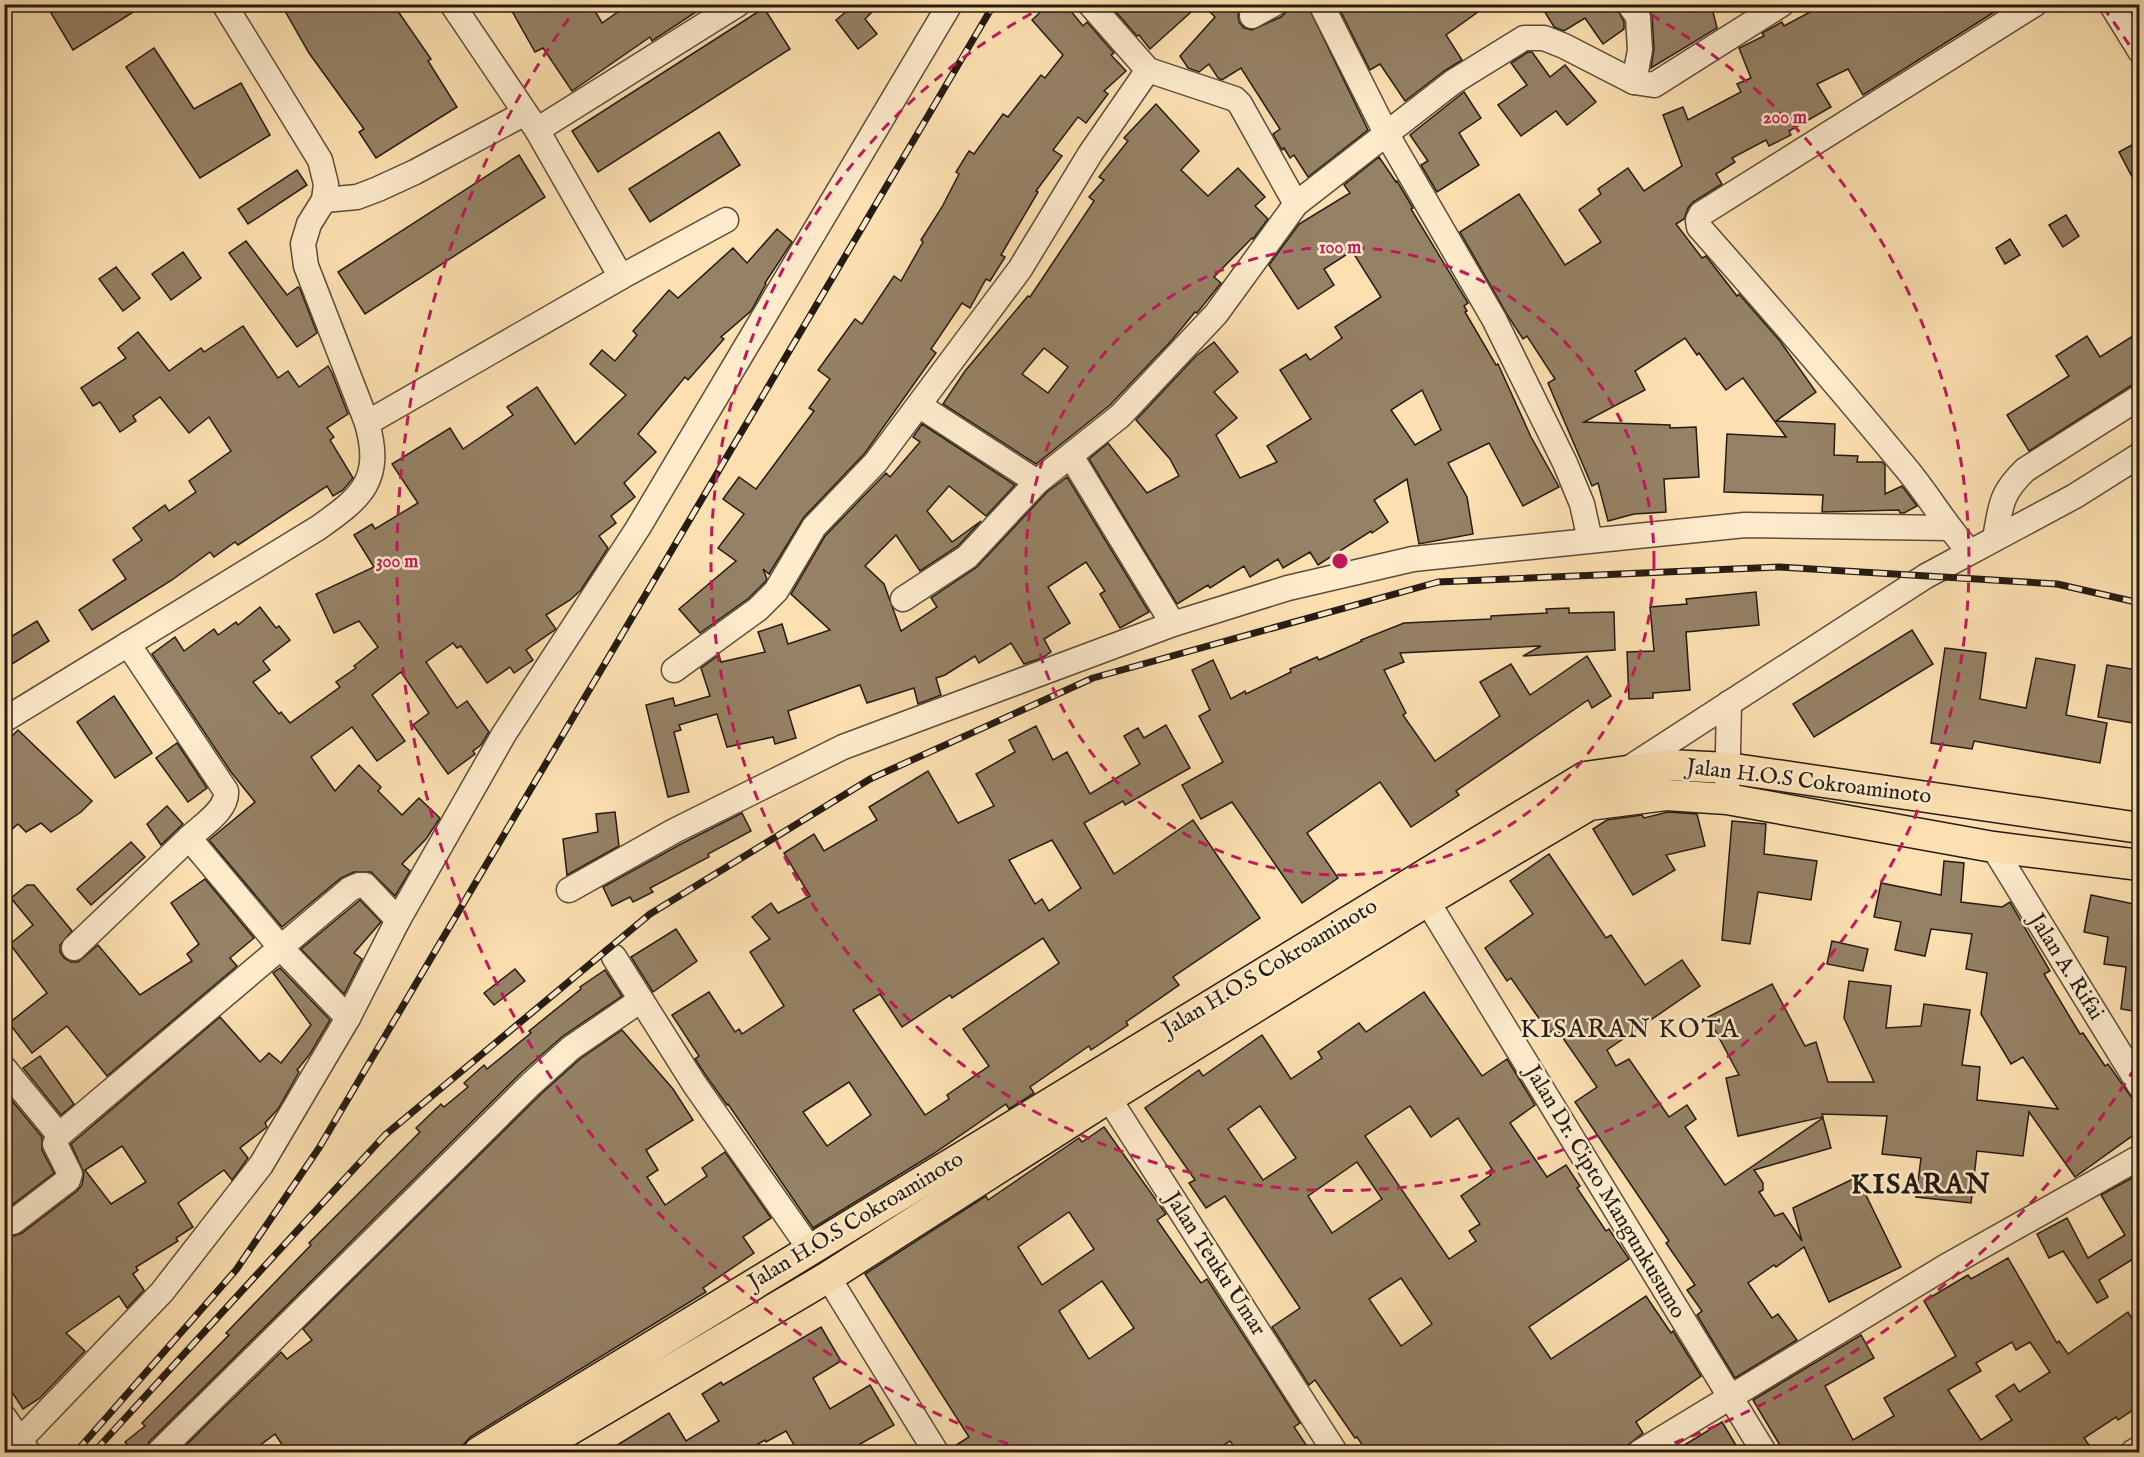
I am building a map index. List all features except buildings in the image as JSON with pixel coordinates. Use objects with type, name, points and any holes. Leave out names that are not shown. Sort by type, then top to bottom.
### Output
[{"type":"main road","name":"Jalan H.O.S Cokroaminoto","points":[[479,1452],[543,1435],[828,1277],[1101,1087],[1585,777],[1669,765],[1728,768],[2139,828]]},
{"type":"main road","name":"Jalan H.O.S Cokroaminoto","points":[[543,1435],[810,1249],[1101,1087],[1427,901],[1589,805],[1666,795],[1727,799],[1993,848],[2139,865]]},
{"type":"street","points":[[452,4],[531,121],[621,277]]},
{"type":"street","points":[[324,200],[357,197],[378,189],[531,121],[738,4]]},
{"type":"street","points":[[4,1417],[24,1446],[162,1292],[261,1165],[348,1018],[398,920],[504,734],[638,528],[950,4]]},
{"type":"street","points":[[1090,4],[1148,70],[1235,99],[1240,104],[1296,204]]},
{"type":"street","points":[[1252,16],[1274,4]]},
{"type":"street","points":[[1321,4],[1386,133],[1494,319],[1565,463],[1582,504],[1590,540]]},
{"type":"street","points":[[1629,4],[1638,17],[1640,50],[1635,82]]},
{"type":"street","points":[[903,599],[967,556],[1037,482],[1120,416],[1216,314],[1296,204],[1453,82],[1524,38],[1544,38],[1635,82],[1654,85],[1782,4]]},
{"type":"street","points":[[1969,551],[1948,528],[1908,470],[1700,227],[1698,220],[1701,214],[2035,4]]},
{"type":"street","points":[[2111,4],[2139,51]]},
{"type":"street","points":[[4,720],[318,528],[351,505],[370,477],[373,445],[367,423],[306,266],[303,244],[309,224],[324,200],[326,184],[320,160],[231,7]]},
{"type":"street","points":[[674,670],[758,609],[776,591],[814,527],[876,462],[1020,269],[1090,153],[1148,70]]},
{"type":"street","points":[[367,423],[621,277],[726,220]]},
{"type":"street","points":[[1995,538],[2002,502],[2010,484],[2025,470],[2139,397]]},
{"type":"street","points":[[920,406],[1037,482]]},
{"type":"street","points":[[1589,805],[1626,770],[1926,576],[2075,496],[2139,455]]},
{"type":"street","points":[[1071,456],[1173,624]]},
{"type":"street","points":[[569,890],[674,831],[843,747],[1173,624],[1288,588],[1413,559],[1745,525],[1948,528]]},
{"type":"street","points":[[74,948],[222,807],[226,798],[226,791],[128,644]]},
{"type":"street","points":[[1727,799],[1730,703]]},
{"type":"street","points":[[189,838],[281,948],[348,1018]]},
{"type":"street","name":"Jalan A. Rifai","points":[[1993,848],[2139,1086]]},
{"type":"street","points":[[13,1222],[68,1180],[70,1174],[55,1144],[59,1136],[350,890],[359,885],[365,885],[398,920]]},
{"type":"street","name":"Jalan Dr. Cipto Mangunkusumo","points":[[1427,901],[1764,1452]]},
{"type":"street","points":[[614,957],[695,1085],[810,1249]]},
{"type":"street","points":[[159,1452],[532,1083],[571,1048],[641,1000]]},
{"type":"street","points":[[4,1068],[59,1136]]},
{"type":"street","name":"Jalan Teuku Umar","points":[[1101,1087],[1335,1452]]},
{"type":"street","points":[[1640,1452],[1945,1267],[2139,1157]]},
{"type":"street","points":[[828,1277],[936,1452]]},
{"type":"street","points":[[2133,1452],[2139,1448]]},
{"type":"railway","points":[[76,1452],[236,1270],[319,1148],[994,4]]},
{"type":"railway","points":[[94,1452],[385,1135],[650,914],[870,779],[1093,678],[1438,582],[1779,567],[2057,584],[2140,603]]},
{"type":"district","name":"KISARAN KOTA","points":[[1630,1029]]},
{"type":"district","name":"KISARAN","points":[[1921,1185]]}]
